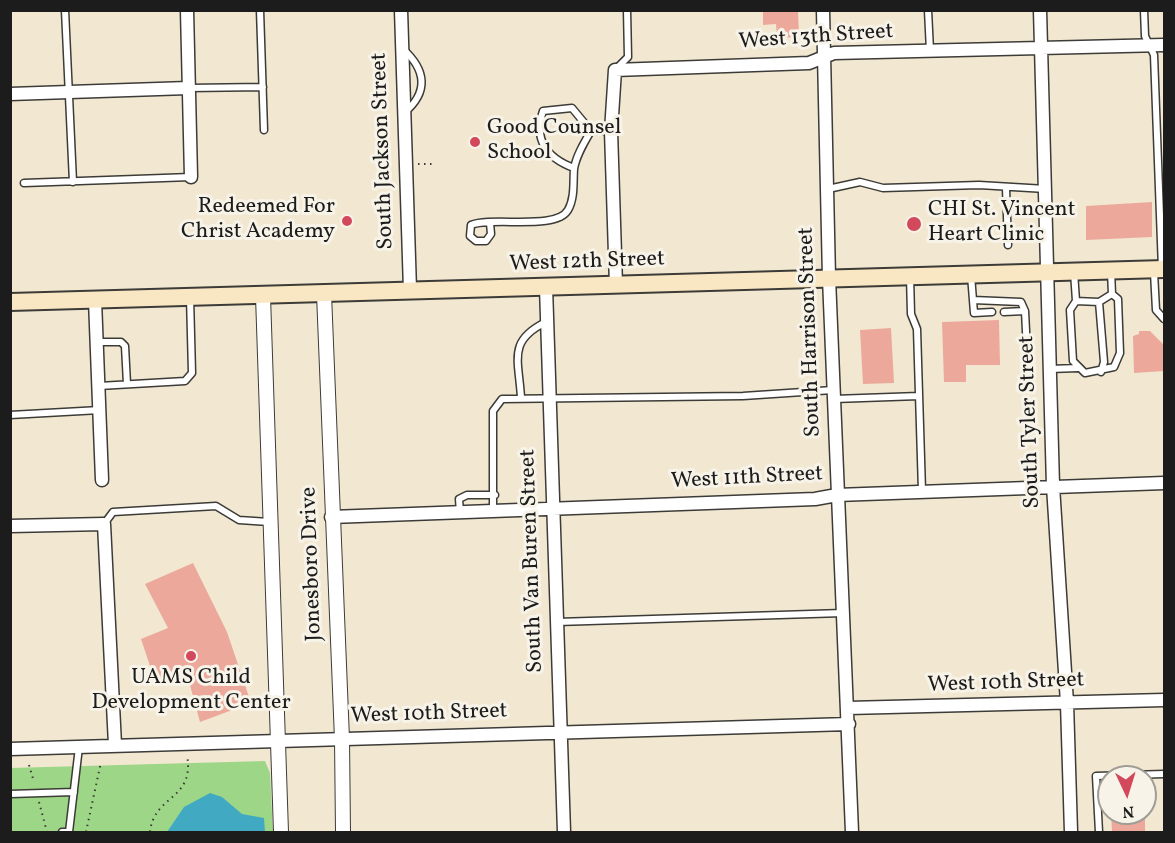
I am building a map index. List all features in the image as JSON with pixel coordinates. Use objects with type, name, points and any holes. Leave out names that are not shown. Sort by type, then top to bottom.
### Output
[{"type":"main road","name":"West 12th Street","points":[[10,302],[1160,269]]},
{"type":"street","points":[[187,10],[191,177]]},
{"type":"street","name":"South Jackson Street","points":[[401,10],[410,290]]},
{"type":"street","name":"South Harrison Street","points":[[823,10],[829,278],[852,832]]},
{"type":"street","name":"South Tyler Street","points":[[1040,10],[1053,486],[1071,832]]},
{"type":"street","name":"West 13th Street","points":[[615,70],[809,63],[834,54],[1164,45]]},
{"type":"street","points":[[615,70],[611,131],[616,285]]},
{"type":"street","points":[[10,94],[188,88]]},
{"type":"street","name":"South Van Buren Street","points":[[546,287],[564,832]]},
{"type":"street","name":"Jonesboro Drive","points":[[324,294],[331,517],[342,739],[343,832]]},
{"type":"street","name":"Jonesboro Drive","points":[[263,296],[268,522],[282,832]]},
{"type":"street","points":[[95,300],[102,480]]},
{"type":"street","name":"West 11th Street","points":[[331,517],[815,500],[837,495],[1164,483]]},
{"type":"street","points":[[10,526],[104,524],[115,745]]},
{"type":"street","name":"West 10th Street","points":[[848,708],[1164,700]]},
{"type":"street","name":"West 10th Street","points":[[10,749],[849,724]]},
{"type":"lane","points":[[66,10],[73,182]]},
{"type":"lane","points":[[261,10],[264,130]]},
{"type":"lane","points":[[615,70],[628,57],[627,10]]},
{"type":"lane","points":[[928,10],[930,51]]},
{"type":"lane","points":[[1144,10],[1145,36],[1154,55],[1160,269],[1156,310],[1164,318]]},
{"type":"lane","points":[[402,49],[417,62],[421,76],[421,94],[415,104],[404,114]]},
{"type":"lane","points":[[188,88],[263,87]]},
{"type":"lane","points":[[574,168],[558,162],[544,150],[538,129],[543,111],[572,108],[591,131]]},
{"type":"lane","points":[[591,131],[611,131]]},
{"type":"lane","points":[[490,223],[557,219],[565,214],[569,208],[574,186],[574,168],[591,131]]},
{"type":"lane","points":[[24,183],[191,177]]},
{"type":"lane","points":[[828,189],[860,182],[883,188],[979,185],[1046,189]]},
{"type":"lane","points":[[1006,188],[1008,245]]},
{"type":"lane","points":[[1074,271],[1076,301],[1070,310],[1073,361],[1084,373],[1101,372],[1114,368],[1120,352],[1118,299],[1112,292],[1111,270]]},
{"type":"lane","points":[[971,274],[974,313],[992,312]]},
{"type":"lane","points":[[910,276],[911,314],[917,329],[922,491]]},
{"type":"lane","points":[[1076,301],[1099,302],[1112,292]]},
{"type":"lane","points":[[99,386],[185,381],[192,373],[189,297]]},
{"type":"lane","points":[[973,300],[1021,302],[1025,311],[1028,371]]},
{"type":"lane","points":[[1099,302],[1104,362],[1101,372]]},
{"type":"lane","points":[[1004,312],[1025,311]]},
{"type":"lane","points":[[521,398],[518,348],[522,337],[546,322]]},
{"type":"lane","points":[[97,342],[121,342],[125,346],[127,384]]},
{"type":"lane","points":[[1050,369],[1078,368]]},
{"type":"lane","points":[[493,511],[495,495],[494,411],[502,399],[834,394],[920,396]]},
{"type":"lane","points":[[10,416],[100,410]]},
{"type":"lane","points":[[460,512],[459,499],[467,495],[495,495]]},
{"type":"lane","points":[[104,524],[113,512],[216,506],[239,520],[268,522]]},
{"type":"lane","points":[[556,622],[844,613]]},
{"type":"lane","points":[[62,832],[69,832],[79,746]]},
{"type":"lane","points":[[1099,832],[1096,776],[1164,774]]},
{"type":"lane","points":[[10,794],[74,792]]},
{"type":"path","points":[[420,164],[433,164]]},
{"type":"path","points":[[150,832],[158,811],[181,789],[189,776],[184,744]]},
{"type":"path","points":[[86,832],[101,762]]},
{"type":"green space","points":[[265,761],[270,773],[273,832],[11,832],[10,768]]},
{"type":"water","points":[[210,793],[222,797],[242,814],[264,818],[265,832],[167,832],[184,807]]},
{"type":"building","points":[[798,10],[799,37],[777,38],[776,24],[763,25],[763,12]]},
{"type":"building","points":[[1152,202],[1152,237],[1086,240],[1086,206]]},
{"type":"building","points":[[999,320],[1000,365],[966,365],[966,382],[944,382],[942,322]]},
{"type":"building","points":[[891,328],[894,383],[863,384],[860,330]]},
{"type":"building","points":[[1139,331],[1150,331],[1164,345],[1164,371],[1134,373],[1133,336],[1139,334]]},
{"type":"building","name":"UAMS Child Development Center","points":[[193,563],[227,632],[251,703],[200,722],[187,674],[156,684],[141,639],[168,628],[145,584]]},
{"type":"building","points":[[1112,825],[1145,825],[1145,832],[1112,832]]},
{"type":"place","name":"Good Counsel School","points":[[475,142]]},
{"type":"place","name":"Redeemed For Christ Academy","points":[[347,221]]},
{"type":"place","name":"CHI St. Vincent Heart Clinic","points":[[914,224]]},
{"type":"place","name":"UAMS Child Development Center","points":[[191,656]]}]
